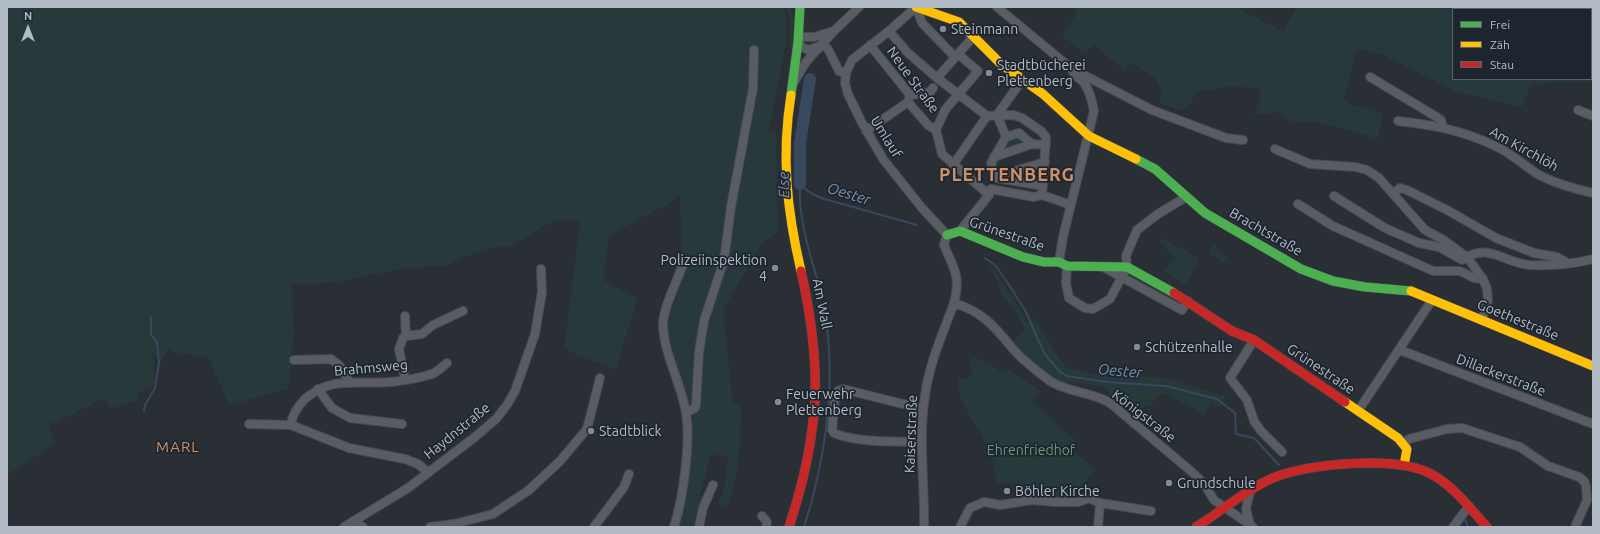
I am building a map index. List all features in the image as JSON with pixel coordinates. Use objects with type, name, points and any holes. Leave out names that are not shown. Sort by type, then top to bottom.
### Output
[{"type":"street","points":[[800,7],[800,41],[808,50],[823,45],[828,49],[839,71],[846,73],[852,60],[870,44],[889,31],[916,7],[922,24],[956,56],[978,71],[946,110],[936,130],[942,154],[953,165],[990,192],[1034,197],[1042,195],[1071,205]]},
{"type":"street","name":"Am Wall","points":[[793,84],[806,62],[823,45],[834,31],[860,7]]},
{"type":"street","name":"Brachtstraße","points":[[916,7],[924,11],[953,19],[974,36],[1001,64],[1043,94],[1089,136],[1155,169],[1186,197],[1217,219],[1301,268],[1318,276],[1365,287],[1411,292],[1432,300]]},
{"type":"street","points":[[998,7],[1045,51],[1072,69],[1152,110],[1226,138],[1243,140]]},
{"type":"street","name":"Am Wall","points":[[788,527],[808,465],[813,443],[818,382],[813,332],[787,198],[787,125],[800,41],[834,31]]},
{"type":"street","points":[[889,31],[936,83],[987,116],[1013,115],[1022,118],[1041,131],[1046,137],[1042,195]]},
{"type":"street","points":[[866,131],[909,98],[930,92],[956,56],[974,36]]},
{"type":"street","name":"Neue Straße","points":[[870,44],[928,125],[936,130]]},
{"type":"street","points":[[686,413],[695,408],[696,404],[698,365],[704,321],[724,260],[730,207],[753,88],[754,50]]},
{"type":"street","points":[[1072,69],[1074,75],[1085,85],[1093,104],[1093,116],[1089,136],[1071,205],[1063,264],[1067,294],[1075,304],[1093,309],[1110,299],[1127,267],[1126,256],[1137,230],[1158,214],[1186,197]]},
{"type":"street","name":"Umlauf","points":[[846,73],[845,83],[848,94],[866,131],[883,158],[903,184],[922,208],[947,235]]},
{"type":"street","points":[[1370,78],[1441,120],[1443,127]]},
{"type":"street","points":[[997,115],[1022,80]]},
{"type":"street","points":[[1578,110],[1593,116]]},
{"type":"street","points":[[997,115],[1006,137]]},
{"type":"street","points":[[953,165],[987,116]]},
{"type":"street","points":[[1019,133],[1022,118]]},
{"type":"street","name":"Am Kirchlöh","points":[[1398,121],[1443,127],[1473,136],[1496,146],[1517,158],[1540,176],[1569,187],[1593,193]]},
{"type":"street","points":[[960,231],[990,192],[994,177],[991,163],[1006,137],[1019,133]]},
{"type":"street","points":[[1019,133],[1032,144]]},
{"type":"street","points":[[994,157],[1032,144],[1046,145]]},
{"type":"street","points":[[1275,149],[1310,164],[1356,167],[1367,170],[1379,178],[1394,193],[1408,212],[1426,230],[1442,239],[1467,257],[1483,279],[1487,289],[1488,301],[1482,320]]},
{"type":"street","points":[[994,177],[1045,162]]},
{"type":"street","points":[[994,177],[1043,186]]},
{"type":"street","points":[[1394,193],[1400,188],[1407,190],[1447,210],[1496,238],[1534,253],[1557,257],[1566,262]]},
{"type":"street","points":[[1334,196],[1385,228],[1419,243],[1439,247],[1462,260],[1474,252],[1482,251],[1527,264],[1593,259]]},
{"type":"street","points":[[1298,204],[1333,226],[1433,271],[1462,271],[1474,278],[1483,279]]},
{"type":"street","name":"Grünestraße","points":[[947,235],[960,231],[1023,257],[1044,262],[1105,268],[1127,267],[1188,301],[1232,331],[1254,340],[1404,444]]},
{"type":"street","name":"Kaiserstraße","points":[[924,527],[922,442],[923,409],[931,367],[954,303],[958,284],[957,275],[944,245],[947,235]]},
{"type":"street","points":[[674,527],[682,495],[687,438],[686,413],[663,323],[684,261]]},
{"type":"street","name":"Grünestraße","points":[[1105,268],[1182,310],[1188,301]]},
{"type":"street","name":"Haydnstraße","points":[[344,527],[408,488],[475,437],[496,418],[507,405],[515,391],[535,334],[542,292],[541,269]]},
{"type":"street","points":[[1358,411],[1432,300]]},
{"type":"street","name":"Goethestraße","points":[[1432,300],[1593,366]]},
{"type":"street","name":"Königstraße","points":[[954,303],[973,309],[990,322],[1014,350],[1049,380],[1060,387],[1094,396],[1110,403],[1192,472],[1205,485],[1214,500],[1251,526]]},
{"type":"street","points":[[405,380],[399,349],[403,338],[406,336],[422,334],[433,325],[463,311]]},
{"type":"street","points":[[405,316],[406,336]]},
{"type":"street","points":[[1225,387],[1254,340]]},
{"type":"street","name":"Dillackerstraße","points":[[1400,350],[1593,424]]},
{"type":"street","points":[[294,360],[331,359],[340,365],[349,381]]},
{"type":"street","name":"Brahmsweg","points":[[291,425],[292,417],[300,404],[318,389],[331,384],[349,381],[377,383],[405,380],[433,373],[447,363]]},
{"type":"street","points":[[430,527],[454,524],[492,514],[529,490],[560,461],[587,430],[600,378]]},
{"type":"street","points":[[1230,378],[1247,400],[1258,426],[1282,452]]},
{"type":"street","points":[[318,389],[332,408],[350,418],[402,424]]},
{"type":"street","points":[[922,442],[856,438],[834,434],[832,430],[835,396],[838,391],[843,389],[923,409]]},
{"type":"street","points":[[249,424],[291,425],[349,448],[405,458],[418,464],[428,472]]},
{"type":"street","points":[[1404,465],[1408,453],[1404,444],[1409,439],[1448,429],[1459,428],[1520,447],[1548,466],[1579,477],[1584,481],[1587,500],[1575,527]]},
{"type":"street","points":[[1196,527],[1272,478],[1301,470],[1366,464],[1404,465],[1426,471],[1438,478],[1469,506],[1488,527]]},
{"type":"street","points":[[594,527],[624,487],[629,474]]},
{"type":"street","points":[[699,527],[703,508],[713,485]]},
{"type":"street","name":"Königstraße","points":[[1250,491],[1246,509],[1251,526]]},
{"type":"street","points":[[960,527],[970,508],[984,502],[1000,505],[1032,500],[1072,502],[1089,498],[1100,503],[1151,512]]},
{"type":"street","points":[[1098,527],[1100,503]]},
{"type":"street","points":[[1453,527],[1469,506]]},
{"type":"street","points":[[762,516],[766,522],[766,527]]},
{"type":"street","points":[[353,521],[363,527]]},
{"type":"green space","points":[[7,7],[784,7],[787,21],[787,37],[769,132],[776,132],[778,232],[762,243],[723,310],[733,403],[742,404],[737,470],[731,496],[726,509],[717,504],[724,489],[728,458],[711,454],[700,496],[704,498],[696,527],[674,527],[681,506],[686,413],[663,323],[682,269],[680,195],[670,203],[609,235],[603,280],[638,299],[615,370],[564,349],[580,222],[556,219],[511,246],[486,248],[444,266],[405,268],[330,283],[291,284],[294,333],[288,389],[229,405],[209,358],[174,352],[169,349],[161,362],[152,353],[155,370],[153,387],[137,394],[138,400],[110,409],[104,398],[49,425],[55,444],[7,475]]},
{"type":"green space","points":[[787,7],[791,7],[794,20],[792,50],[790,48],[790,22]]},
{"type":"green space","points":[[1072,7],[1235,7],[1283,31],[1297,7],[1593,7],[1593,81],[1531,84],[1522,107],[1454,91],[1381,54],[1357,49],[1344,98],[1349,104],[1383,114],[1378,139],[1316,121],[1290,121],[1280,112],[1254,115],[1260,98],[1260,89],[1232,86],[1197,92],[1185,111],[1159,103],[1162,90],[1154,77],[1132,63],[1124,71],[1094,44],[1085,53],[1062,36],[1078,11]]},
{"type":"green space","points":[[1019,133],[1032,144],[994,157],[1006,137]]},
{"type":"green space","points":[[1163,238],[1200,259],[1185,285],[1163,271],[1175,258],[1159,241]]},
{"type":"green space","points":[[1214,244],[1227,258],[1223,262],[1208,253]]},
{"type":"green space","points":[[987,262],[992,266],[1023,313],[1027,323],[1034,317],[1062,363],[1067,368],[1118,378],[1131,376],[1163,378],[1227,397],[1219,408],[1211,404],[1204,414],[1164,394],[1158,396],[1151,405],[1132,411],[1103,387],[1069,381],[1065,385],[1013,347],[1014,340],[1025,329],[1013,308],[1002,296],[997,280]]},
{"type":"green space","name":"Ehrenfriedhof","points":[[972,357],[990,363],[1001,372],[1007,369],[1041,391],[1032,402],[1077,442],[1071,450],[1096,469],[1070,500],[1017,500],[1018,492],[1012,482],[995,484],[995,469],[991,455],[962,401],[958,389],[959,379],[968,379],[973,367],[969,366]]},
{"type":"waterway","name":"Else","points":[[800,184],[800,143],[810,79]]},
{"type":"waterway","name":"Oester","points":[[800,184],[809,192],[821,198],[917,225]]},
{"type":"waterway","name":"Else","points":[[800,184],[803,224],[820,289]]},
{"type":"waterway","name":"Oester","points":[[985,258],[995,265],[1007,282],[1025,310],[1044,353],[1060,372],[1067,376],[1107,382],[1166,386],[1217,399],[1235,413],[1236,434],[1254,438],[1279,465]]},
{"type":"waterway","points":[[144,411],[145,405],[155,388],[159,363],[157,342],[151,335],[151,317]]},
{"type":"waterway","name":"Else","points":[[804,527],[817,479],[826,429],[830,378],[827,328]]},
{"type":"waterway","name":"Oester","points":[[1465,519],[1468,527]]},
{"type":"traffic: fast","points":[[791,95],[798,42],[800,7]]},
{"type":"traffic: fast","points":[[1136,159],[1155,169],[1205,213],[1301,269],[1333,281],[1365,287],[1411,291]]},
{"type":"traffic: fast","points":[[947,235],[960,231],[1023,257],[1044,262],[1059,262],[1067,266],[1127,267],[1174,293]]},
{"type":"traffic: slow","points":[[916,7],[959,22],[1001,64],[1043,94],[1089,136],[1136,159]]},
{"type":"traffic: slow","points":[[791,95],[786,140],[787,183],[792,227],[801,271]]},
{"type":"traffic: slow","points":[[1411,291],[1593,366]]},
{"type":"traffic: slow","points":[[1345,402],[1398,438],[1407,449],[1404,465]]},
{"type":"traffic: jam","points":[[789,527],[807,461],[815,400],[813,339],[801,271]]},
{"type":"traffic: jam","points":[[1174,293],[1232,331],[1254,340],[1345,402]]},
{"type":"traffic: jam","points":[[1196,527],[1243,495],[1273,478],[1308,468],[1353,463],[1399,465],[1418,469],[1433,475],[1455,492],[1487,527]]},
{"type":"place","name":"Steinmann","points":[[943,29]]},
{"type":"place","name":"Stadtbücherei Plettenberg","points":[[989,73]]},
{"type":"place","name":"Polizeiinspektion 4","points":[[775,268]]},
{"type":"place","name":"Schützenhalle","points":[[1137,347]]},
{"type":"place","name":"Feuerwehr Plettenberg","points":[[778,402]]},
{"type":"place","name":"Stadtblick","points":[[591,431]]},
{"type":"place","name":"Grundschule","points":[[1169,483]]},
{"type":"place","name":"Böhler Kirche","points":[[1007,491]]},
{"type":"district","name":"PLETTENBERG","points":[[1007,175]]},
{"type":"district","name":"MARL","points":[[178,447]]}]
